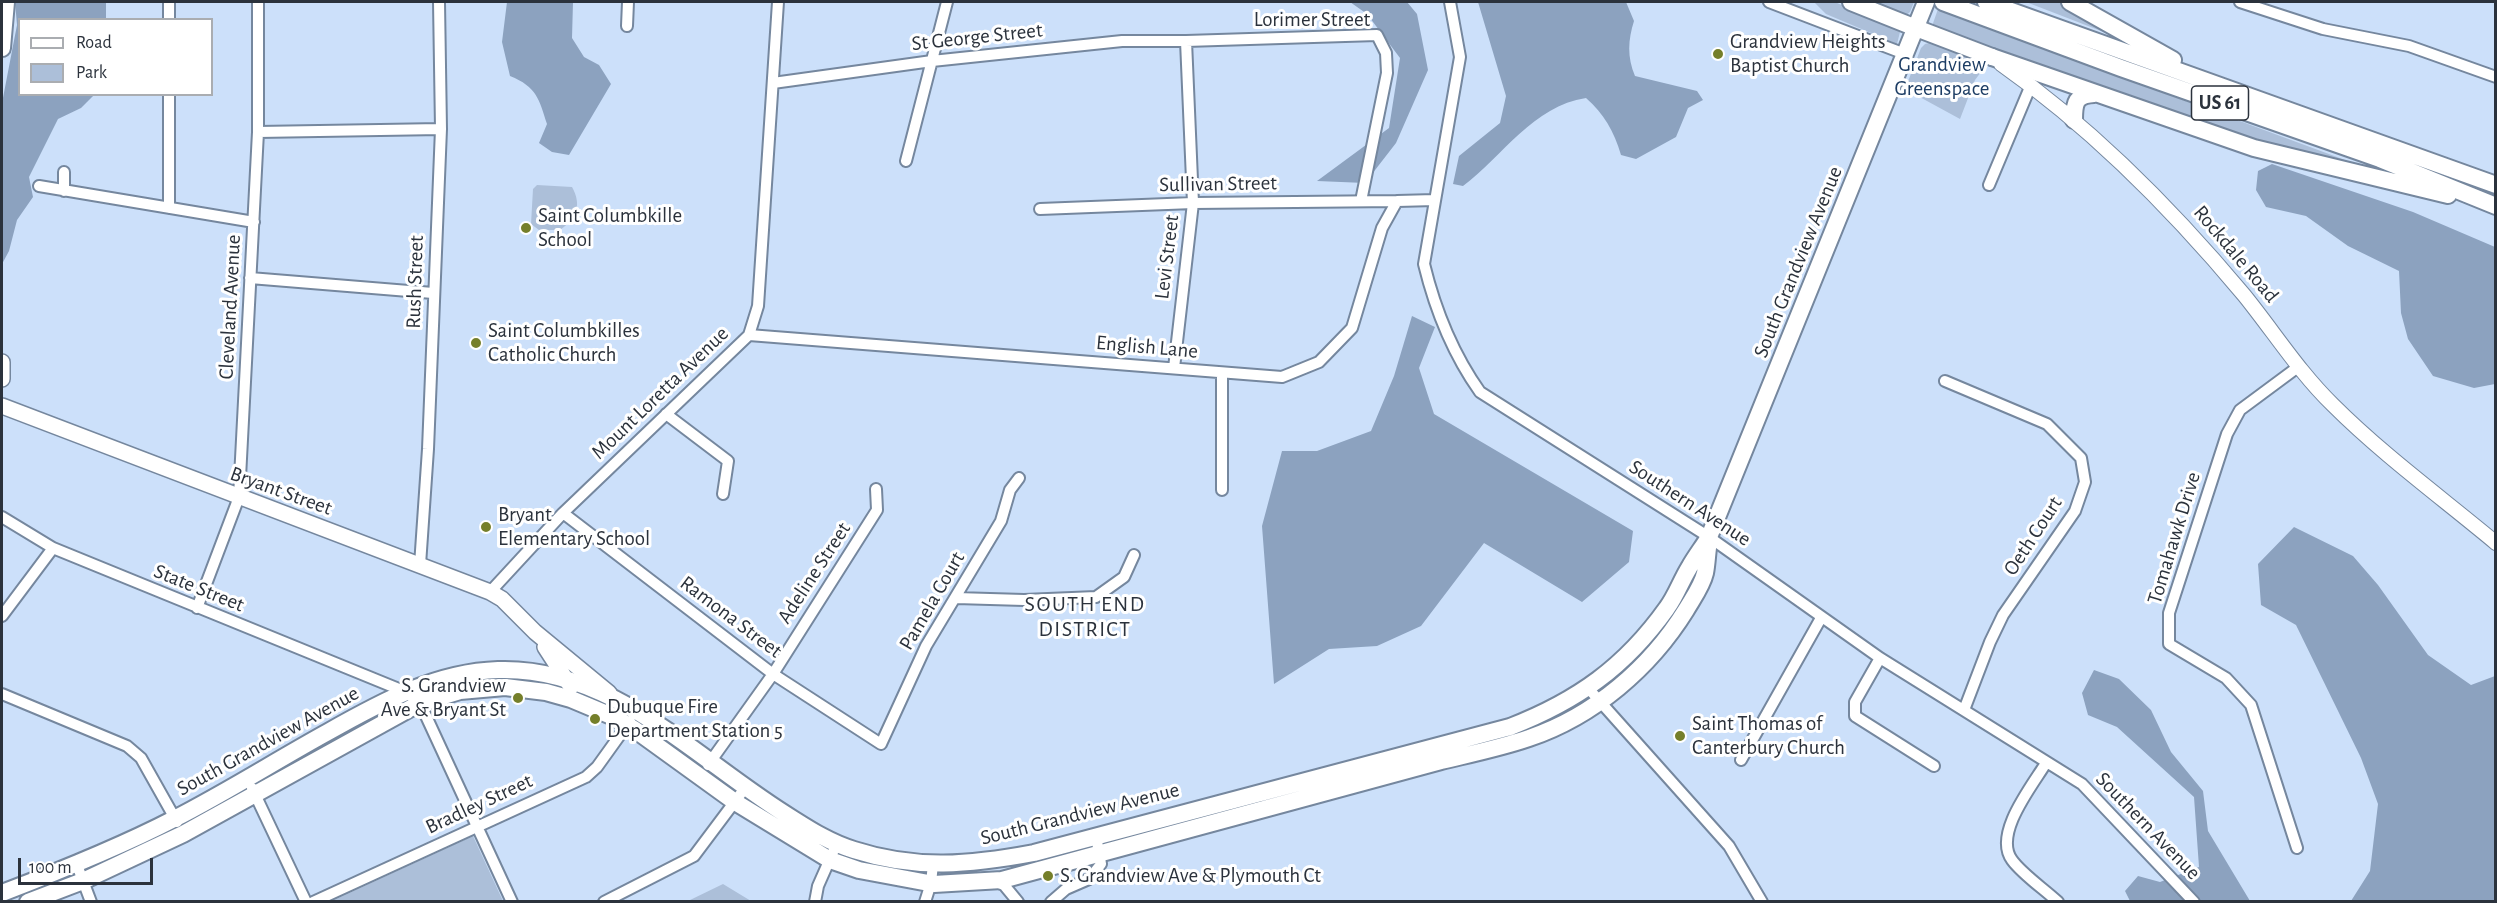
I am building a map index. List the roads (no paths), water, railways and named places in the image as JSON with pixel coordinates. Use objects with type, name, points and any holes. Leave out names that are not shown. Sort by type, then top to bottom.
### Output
[{"type":"main road","points":[[2,48],[6,2]]},
{"type":"main road","name":"Rockdale Road","points":[[1851,2],[1921,15],[1992,57]]},
{"type":"main road","name":"US 61","points":[[1943,2],[2151,79],[2380,159],[2496,206]]},
{"type":"main road","name":"US 61","points":[[1986,2],[2496,185]]},
{"type":"main road","points":[[2070,2],[2168,58],[2222,79],[2230,90]]},
{"type":"main road","name":"South Grandview Avenue","points":[[28,902],[80,873],[179,826],[250,785],[367,710],[429,682],[470,673],[497,670],[535,672],[597,689],[619,700],[632,718],[699,776],[735,802],[830,860],[859,870],[931,883],[999,882],[1101,857],[1435,754],[1566,703],[1623,660],[1645,637],[1669,606],[1690,566],[1709,537],[1921,15]]},
{"type":"main road","points":[[1992,57],[2094,94],[2279,155],[2496,206]]},
{"type":"main road","points":[[2074,120],[2074,108],[2079,98],[2083,95],[2094,94]]},
{"type":"main road","points":[[2,362],[2,379]]},
{"type":"main road","name":"Bryant Street","points":[[2,406],[490,592],[502,599],[535,632]]},
{"type":"main road","name":"South Grandview Avenue","points":[[250,785],[420,703],[460,691],[505,687],[546,692],[632,718],[710,763],[824,838],[837,843],[884,858],[933,864],[1001,859],[1435,754],[1531,738],[1577,717],[1640,669],[1679,621],[1704,574],[1709,537]]},
{"type":"main road","points":[[535,632],[580,699],[588,706]]},
{"type":"main road","points":[[535,632],[619,700]]},
{"type":"main road","points":[[535,672],[548,663],[549,652]]},
{"type":"main road","name":"South Grandview Avenue","points":[[2,893],[80,873]]},
{"type":"street","points":[[169,2],[169,18]]},
{"type":"street","name":"Cleveland Avenue","points":[[197,608],[239,498],[258,132],[258,2]]},
{"type":"street","name":"Rush Street","points":[[420,565],[428,459],[441,129],[439,2]]},
{"type":"street","points":[[627,26],[628,2]]},
{"type":"street","name":"Mount Loretta Avenue","points":[[490,592],[563,513],[749,335],[758,306],[778,2]]},
{"type":"street","points":[[906,160],[947,2]]},
{"type":"street","name":"Southern Avenue","points":[[1450,2],[1460,57],[1424,264],[1431,293],[1462,367],[1480,392],[1709,537],[1880,658],[2082,784],[2194,902]]},
{"type":"street","points":[[1768,2],[1905,54]]},
{"type":"street","points":[[2240,2],[2323,29],[2409,46],[2496,77]]},
{"type":"street","name":"Lorimer Street","points":[[1186,41],[1377,35],[1386,52],[1387,73],[1361,201]]},
{"type":"street","name":"St George Street","points":[[773,83],[932,61],[1122,41],[1186,41]]},
{"type":"street","name":"Levi Street","points":[[1174,368],[1193,203],[1186,41]]},
{"type":"street","name":"Rockdale Road","points":[[1992,57],[2074,120],[2186,227],[2246,298],[2298,367],[2348,419],[2496,543]]},
{"type":"street","points":[[1989,185],[2031,85]]},
{"type":"street","points":[[169,96],[169,208]]},
{"type":"street","points":[[258,132],[441,129]]},
{"type":"street","points":[[64,172],[64,191]]},
{"type":"street","points":[[39,186],[254,222]]},
{"type":"street","points":[[1397,201],[1435,200]]},
{"type":"street","name":"Sullivan Street","points":[[1040,209],[1193,203],[1397,201]]},
{"type":"street","name":"English Lane","points":[[749,335],[1282,377],[1319,362],[1352,328],[1382,228],[1397,201]]},
{"type":"street","points":[[250,278],[433,293]]},
{"type":"street","name":"Tomahawk Drive","points":[[2297,848],[2251,705],[2226,678],[2169,644],[2169,613],[2227,434],[2240,410],[2298,367]]},
{"type":"street","points":[[1222,373],[1222,490]]},
{"type":"street","name":"Oeth Court","points":[[1945,381],[2047,424],[2081,458],[2085,482],[2075,511],[2003,615],[1964,710]]},
{"type":"street","points":[[666,414],[728,461],[723,494]]},
{"type":"street","name":"Pamela Court","points":[[881,744],[926,646],[1001,521],[1010,490],[1019,478]]},
{"type":"street","name":"Adeline Street","points":[[699,776],[773,674],[877,510],[876,489]]},
{"type":"street","name":"Ramona Street","points":[[563,513],[773,674],[881,744]]},
{"type":"street","name":"State Street","points":[[2,517],[53,548],[406,692],[420,703]]},
{"type":"street","points":[[2,616],[53,548]]},
{"type":"street","points":[[956,598],[1024,600],[1096,597],[1124,578],[1134,555]]},
{"type":"street","points":[[1741,760],[1821,618]]},
{"type":"street","points":[[1880,658],[1855,702],[1855,716],[1934,766]]},
{"type":"street","points":[[1588,688],[1730,846],[1761,902]]},
{"type":"street","points":[[2,694],[127,746],[141,758],[179,826]]},
{"type":"street","points":[[420,703],[512,902]]},
{"type":"street","name":"Bradley Street","points":[[313,902],[587,776],[597,767],[632,718]]},
{"type":"street","points":[[2046,763],[2009,826],[2006,843],[2012,860],[2058,902]]},
{"type":"street","points":[[250,785],[306,902]]},
{"type":"street","points":[[604,902],[694,856],[745,788]]},
{"type":"street","points":[[1051,902],[1066,889],[1089,879],[1101,864],[1096,836]]},
{"type":"street","points":[[815,902],[837,843]]},
{"type":"street","points":[[1001,859],[999,882],[1018,902]]},
{"type":"street","points":[[925,902],[931,883],[933,864]]},
{"type":"street","points":[[80,873],[91,902]]},
{"type":"place","name":"Grandview Heights Baptist Church","points":[[1718,54]]},
{"type":"place","name":"Saint Columbkille School","points":[[526,228]]},
{"type":"place","name":"Saint Columbkilles Catholic Church","points":[[476,343]]},
{"type":"place","name":"Bryant Elementary School","points":[[486,527]]},
{"type":"place","name":"S. Grandview Ave & Bryant St","points":[[518,698]]},
{"type":"place","name":"Dubuque Fire Department Station 5","points":[[595,719]]},
{"type":"place","name":"Saint Thomas of Canterbury Church","points":[[1680,736]]},
{"type":"place","name":"S. Grandview Ave & Plymouth Ct","points":[[1048,876]]},
{"type":"district","name":"SOUTH END DISTRICT","points":[[1085,616]]},
{"type":"park label","name":"Grandview Greenspace","points":[[1942,77]]}]
